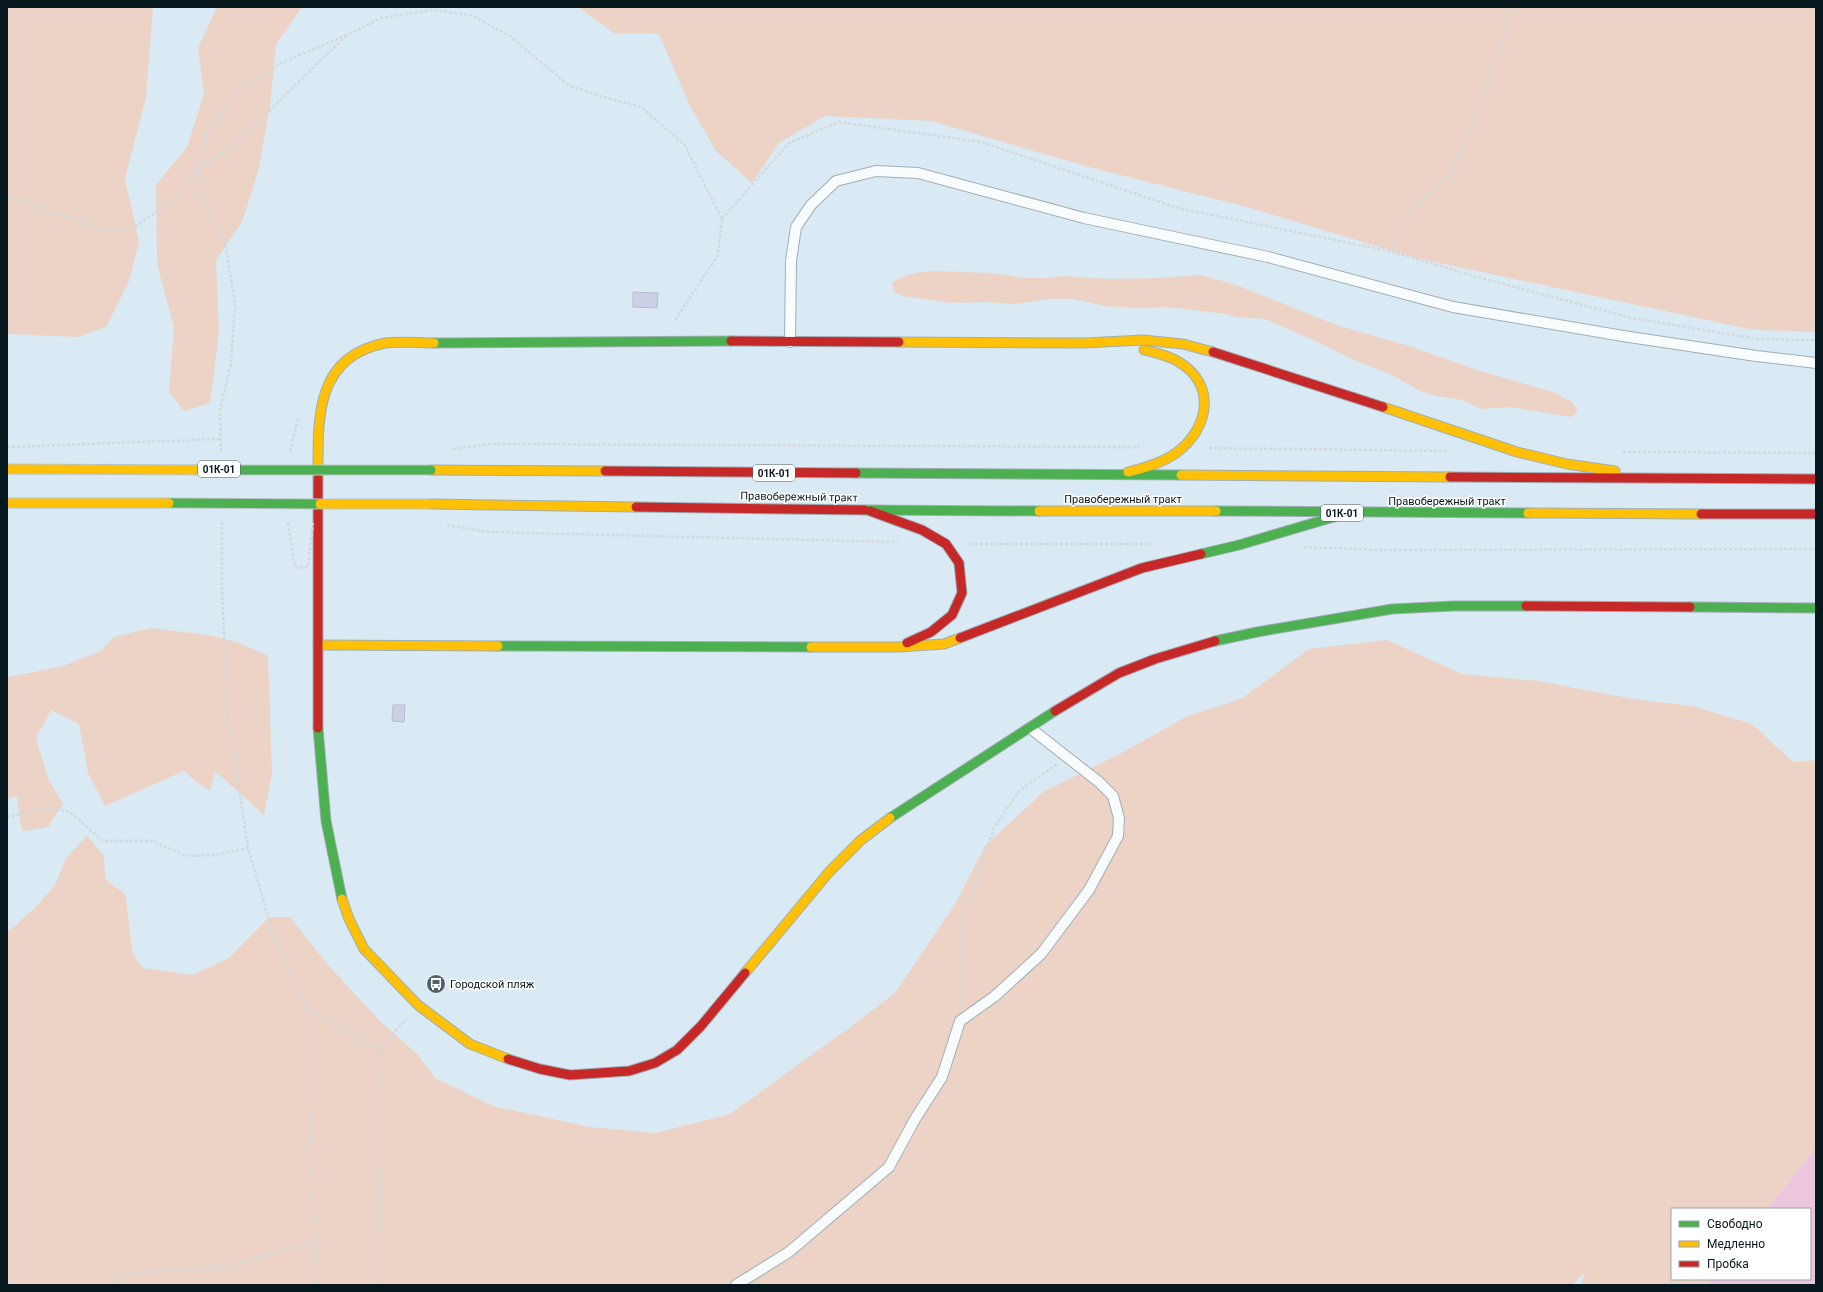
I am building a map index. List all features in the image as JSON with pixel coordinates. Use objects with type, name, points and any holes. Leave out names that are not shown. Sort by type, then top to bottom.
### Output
[{"type":"main road","points":[[1657,478],[1567,464],[1517,452],[1232,357],[1182,344],[1143,340],[1085,343],[661,341],[388,343],[364,349],[344,361],[330,378],[321,401],[318,425],[318,736],[326,821],[339,890],[349,919],[364,948],[418,1005],[470,1044],[507,1059],[540,1069],[570,1075],[630,1071],[655,1063],[677,1050],[701,1026],[829,872],[861,840],[896,814],[1119,673],[1155,659],[1207,643],[1257,632],[1392,609],[1453,606],[1816,608]]},
{"type":"main road","points":[[1085,343],[1161,352],[1189,368],[1202,384],[1206,405],[1200,426],[1183,447],[1156,464],[1117,475]]},
{"type":"main road","name":"01К-01","points":[[7,469],[430,470],[1816,479]]},
{"type":"main road","name":"Правобережный тракт","points":[[7,502],[430,504],[868,510],[1816,514]]},
{"type":"main road","points":[[868,510],[922,530],[946,544],[959,564],[962,593],[952,615],[931,632],[898,647]]},
{"type":"main road","points":[[318,645],[898,647],[944,644],[1142,568],[1239,545],[1349,513]]},
{"type":"lane","points":[[790,342],[791,261],[796,227],[811,205],[836,182],[876,171],[918,173],[1084,218],[1268,257],[1453,307],[1733,353],[1816,363]]},
{"type":"lane","points":[[736,1285],[789,1252],[889,1167],[915,1119],[942,1077],[960,1021],[995,996],[1042,954],[1089,890],[1118,836],[1119,818],[1113,796],[1099,782],[1030,728]]},
{"type":"path","points":[[1389,250],[1409,214],[1449,176],[1472,126],[1513,7]]},
{"type":"path","points":[[222,453],[220,410],[231,364],[235,303],[225,242],[196,192],[198,168],[208,130],[238,92],[281,62],[347,35],[381,18],[432,10],[471,15],[510,36],[568,85],[603,97],[641,107],[684,144],[722,219],[718,255],[661,341]]},
{"type":"path","points":[[7,195],[106,231],[134,227],[176,196],[198,168],[229,150],[347,35]]},
{"type":"path","points":[[722,219],[789,143],[839,122],[981,142],[1178,208],[1389,250],[1481,278],[1632,318],[1758,339],[1816,340]]},
{"type":"path","points":[[288,457],[299,414]]},
{"type":"path","points":[[7,447],[221,439]]},
{"type":"path","points":[[446,450],[491,444],[1143,447]]},
{"type":"path","points":[[1207,448],[1453,451]]},
{"type":"path","points":[[1619,452],[1816,453]]},
{"type":"path","points":[[287,517],[295,568],[308,567],[313,522]]},
{"type":"path","points":[[222,520],[222,591],[228,715],[248,848],[272,930],[305,1007],[314,1045],[314,1084],[308,1160],[316,1243],[314,1285]]},
{"type":"path","points":[[445,525],[488,532],[899,542]]},
{"type":"path","points":[[946,544],[1152,544]]},
{"type":"path","points":[[1301,547],[1378,550],[1816,549]]},
{"type":"path","points":[[960,1021],[962,921],[994,828],[1019,791],[1067,757]]},
{"type":"path","points":[[7,817],[48,808],[70,812],[103,841],[153,842],[186,856],[214,855],[248,848]]},
{"type":"path","points":[[305,1007],[379,1050]]},
{"type":"path","points":[[378,1285],[379,1050],[408,1016]]},
{"type":"path","points":[[108,1285],[124,1275],[150,1271],[228,1267],[280,1250],[316,1243]]},
{"type":"path","points":[[7,1281],[12,1285]]},
{"type":"shaded area","points":[[7,7],[153,7],[146,97],[125,179],[139,242],[129,281],[106,327],[78,337],[7,334]]},
{"type":"shaded area","points":[[217,7],[302,7],[276,44],[270,106],[258,172],[242,222],[216,260],[219,333],[210,403],[184,411],[169,392],[174,327],[157,264],[156,185],[187,147],[204,94],[198,48]]},
{"type":"shaded area","points":[[578,7],[1816,7],[1816,332],[1754,330],[1416,258],[1250,208],[1089,167],[931,121],[825,116],[779,143],[752,183],[716,151],[689,104],[659,34],[614,33]]},
{"type":"shaded area","points":[[929,271],[992,273],[1024,278],[1067,276],[1107,279],[1200,275],[1239,286],[1339,326],[1406,345],[1480,371],[1553,392],[1572,402],[1578,411],[1571,417],[1510,407],[1481,409],[1462,400],[1432,395],[1420,391],[1392,375],[1354,360],[1265,319],[1235,317],[1226,314],[1167,307],[1136,308],[1105,306],[1074,299],[1049,299],[1015,304],[981,302],[951,303],[902,296],[894,292],[892,283],[896,280],[910,274]]},
{"type":"shaded area","points":[[151,628],[214,636],[242,644],[268,656],[272,774],[264,815],[215,771],[210,791],[195,781],[184,771],[105,806],[88,773],[79,724],[51,710],[36,738],[48,779],[63,804],[48,827],[22,831],[17,796],[7,799],[7,677],[60,667],[101,651],[114,637]]},
{"type":"shaded area","points":[[1387,640],[1462,674],[1538,681],[1633,699],[1692,706],[1752,724],[1793,762],[1816,760],[1816,1148],[1768,1208],[1671,1208],[1671,1280],[1711,1280],[1708,1285],[1581,1285],[1585,1272],[1572,1285],[7,1285],[7,933],[37,906],[55,885],[66,858],[87,836],[104,856],[105,879],[125,894],[133,954],[143,968],[192,975],[229,958],[269,917],[290,917],[328,965],[379,1020],[417,1054],[435,1078],[493,1106],[590,1127],[655,1133],[730,1114],[895,993],[954,906],[985,846],[1043,792],[1127,750],[1188,716],[1241,699],[1309,649]]},
{"type":"shaded area","points":[[1816,1148],[1816,1285],[1708,1285],[1711,1280],[1811,1280],[1811,1208],[1768,1208]]},
{"type":"building","points":[[633,292],[658,293],[657,308],[633,307]]},
{"type":"building","points":[[393,705],[405,705],[404,722],[392,721]]},
{"type":"traffic: fast","points":[[434,343],[731,341]]},
{"type":"traffic: fast","points":[[233,470],[431,470]]},
{"type":"traffic: fast","points":[[856,473],[1181,475]]},
{"type":"traffic: fast","points":[[169,503],[320,504]]},
{"type":"traffic: fast","points":[[864,510],[1039,511]]},
{"type":"traffic: fast","points":[[1216,511],[1528,513]]},
{"type":"traffic: fast","points":[[1201,554],[1239,545],[1344,514]]},
{"type":"traffic: fast","points":[[1215,641],[1257,632],[1392,609],[1453,606],[1526,606]]},
{"type":"traffic: fast","points":[[1690,607],[1816,608]]},
{"type":"traffic: fast","points":[[498,646],[811,647]]},
{"type":"traffic: fast","points":[[890,818],[1055,711]]},
{"type":"traffic: fast","points":[[318,728],[326,821],[342,899]]},
{"type":"traffic: slow","points":[[899,342],[1085,343],[1143,340],[1183,344],[1213,352]]},
{"type":"traffic: slow","points":[[318,478],[318,434],[320,413],[325,394],[333,377],[345,362],[362,350],[385,343],[434,343]]},
{"type":"traffic: slow","points":[[1128,472],[1153,465],[1176,453],[1196,432],[1204,407],[1203,395],[1199,383],[1191,372],[1179,362],[1171,358],[1162,354],[1144,350]]},
{"type":"traffic: slow","points":[[1383,407],[1517,452],[1567,464],[1615,471]]},
{"type":"traffic: slow","points":[[7,469],[233,470]]},
{"type":"traffic: slow","points":[[431,470],[605,471]]},
{"type":"traffic: slow","points":[[1181,475],[1450,477]]},
{"type":"traffic: slow","points":[[7,503],[169,503]]},
{"type":"traffic: slow","points":[[320,504],[430,504]]},
{"type":"traffic: slow","points":[[430,504],[636,507]]},
{"type":"traffic: slow","points":[[1039,511],[1216,511]]},
{"type":"traffic: slow","points":[[1528,513],[1701,514]]},
{"type":"traffic: slow","points":[[811,647],[898,647],[944,644],[960,638]]},
{"type":"traffic: slow","points":[[318,645],[498,646]]},
{"type":"traffic: slow","points":[[745,973],[829,872],[861,840],[890,818]]},
{"type":"traffic: slow","points":[[342,899],[349,919],[364,949],[418,1005],[470,1044],[508,1059]]},
{"type":"traffic: jam","points":[[731,341],[899,342]]},
{"type":"traffic: jam","points":[[1213,352],[1383,407]]},
{"type":"traffic: jam","points":[[605,471],[856,473]]},
{"type":"traffic: jam","points":[[1450,477],[1816,479]]},
{"type":"traffic: jam","points":[[318,478],[318,728]]},
{"type":"traffic: jam","points":[[636,507],[864,510]]},
{"type":"traffic: jam","points":[[870,511],[922,530],[946,544],[959,563],[962,593],[952,615],[931,632],[907,643]]},
{"type":"traffic: jam","points":[[1701,514],[1816,514]]},
{"type":"traffic: jam","points":[[960,638],[1142,568],[1201,554]]},
{"type":"traffic: jam","points":[[1526,606],[1690,607]]},
{"type":"traffic: jam","points":[[1055,711],[1119,673],[1155,659],[1215,641]]},
{"type":"traffic: jam","points":[[508,1059],[540,1069],[570,1075],[629,1071],[655,1063],[677,1050],[701,1026],[745,973]]},
{"type":"place","name":"Городской пляж","points":[[436,984]]}]
